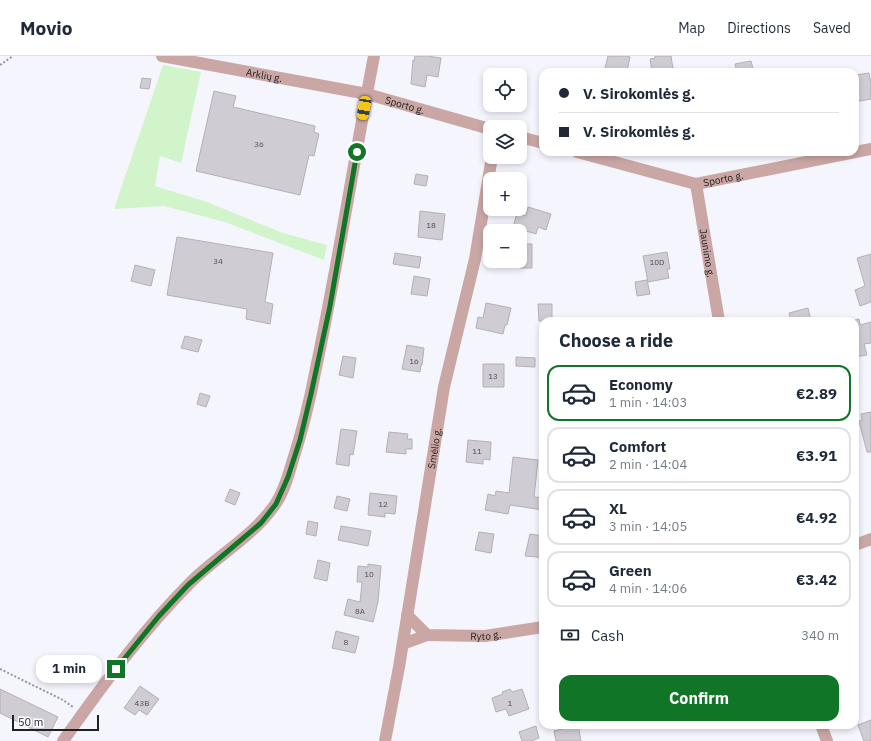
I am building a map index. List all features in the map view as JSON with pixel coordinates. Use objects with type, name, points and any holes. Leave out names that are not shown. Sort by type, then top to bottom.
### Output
[{"type":"street","name":"Arklių g.","points":[[162,56],[367,94]]},
{"type":"street","points":[[63,741],[82,714],[159,616],[192,581],[261,523],[276,504],[288,477],[300,440],[311,394],[330,306],[374,56]]},
{"type":"street","name":"Sporto g.","points":[[367,94],[483,127]]},
{"type":"street","points":[[527,139],[539,142]]},
{"type":"street","name":"Sporto g.","points":[[859,151],[871,149]]},
{"type":"street","name":"Sporto g.","points":[[592,156],[696,184],[836,156]]},
{"type":"street","name":"Smėlio g.","points":[[385,741],[393,706],[444,387],[474,259],[491,164]]},
{"type":"street","name":"Jaunimo g.","points":[[696,184],[718,317]]},
{"type":"street","points":[[859,544],[871,539]]},
{"type":"street","points":[[407,615],[427,635]]},
{"type":"street","name":"Ryto g.","points":[[403,644],[427,635],[485,636],[539,627]]},
{"type":"street","points":[[822,729],[827,741]]},
{"type":"path","points":[[0,65],[13,56]]},
{"type":"path","points":[[0,669],[63,700],[82,714]]},
{"type":"green space","points":[[163,65],[201,72],[181,163],[160,156],[155,186],[207,202],[283,233],[327,245],[324,260],[225,222],[164,206],[114,209]]},
{"type":"building","points":[[415,56],[441,58],[438,77],[427,75],[425,87],[411,84],[413,60],[414,61]]},
{"type":"building","points":[[608,56],[630,57],[628,68],[605,68]]},
{"type":"building","points":[[655,56],[671,56],[673,68],[651,68],[650,59],[655,58]]},
{"type":"building","points":[[751,61],[753,68],[736,68],[735,64]]},
{"type":"building","points":[[869,73],[871,83],[871,99],[859,101],[859,74]]},
{"type":"building","points":[[142,78],[151,79],[149,89],[140,88]]},
{"type":"building","points":[[214,91],[236,96],[233,107],[315,126],[314,132],[319,134],[314,156],[309,155],[300,195],[196,171]]},
{"type":"building","points":[[416,174],[428,176],[426,186],[414,184]]},
{"type":"building","points":[[528,207],[551,214],[546,230],[538,227],[536,234],[527,231],[527,224],[514,224],[516,216],[527,216]]},
{"type":"building","points":[[420,211],[445,214],[442,240],[418,237]]},
{"type":"building","points":[[177,237],[273,253],[265,302],[273,304],[270,324],[246,319],[247,309],[167,295]]},
{"type":"building","points":[[527,244],[532,244],[532,268],[527,268]]},
{"type":"building","points":[[667,252],[670,269],[667,269],[669,278],[648,282],[643,256]]},
{"type":"building","points":[[395,253],[421,257],[419,268],[393,264]]},
{"type":"building","points":[[871,254],[871,302],[860,306],[855,290],[865,286],[857,258]]},
{"type":"building","points":[[135,265],[155,270],[151,286],[131,281]]},
{"type":"building","points":[[414,276],[430,279],[427,296],[411,294]]},
{"type":"building","points":[[647,280],[650,294],[637,296],[635,282]]},
{"type":"building","points":[[486,303],[511,308],[503,334],[476,328],[478,317],[483,318]]},
{"type":"building","points":[[538,304],[552,304],[552,317],[539,317],[539,321]]},
{"type":"building","points":[[808,308],[810,317],[790,317],[789,313]]},
{"type":"building","points":[[859,319],[860,325],[871,322],[871,343],[864,344],[867,355],[859,356]]},
{"type":"building","points":[[185,336],[202,340],[198,352],[181,348]]},
{"type":"building","points":[[407,345],[424,348],[420,372],[402,369]]},
{"type":"building","points":[[343,356],[356,358],[353,378],[339,375]]},
{"type":"building","points":[[516,357],[535,358],[535,367],[516,366]]},
{"type":"building","points":[[483,364],[504,364],[504,387],[483,387]]},
{"type":"building","points":[[200,393],[210,396],[206,407],[197,404]]},
{"type":"building","points":[[871,412],[871,452],[867,452],[859,421],[862,420],[861,414]]},
{"type":"building","points":[[341,429],[357,431],[353,455],[350,454],[349,466],[336,464]]},
{"type":"building","points":[[389,432],[408,434],[407,439],[412,439],[412,449],[406,449],[406,454],[386,452]]},
{"type":"building","points":[[468,440],[491,442],[490,460],[483,459],[483,464],[466,462]]},
{"type":"building","points":[[513,457],[538,460],[534,497],[539,498],[539,509],[510,505],[508,514],[485,510],[488,494],[495,496],[496,491],[509,493]]},
{"type":"building","points":[[230,489],[240,493],[235,505],[225,501]]},
{"type":"building","points":[[370,493],[397,496],[395,514],[385,513],[385,517],[368,515]]},
{"type":"building","points":[[337,496],[350,499],[347,511],[334,508]]},
{"type":"building","points":[[308,521],[318,523],[316,536],[306,534]]},
{"type":"building","points":[[341,526],[371,531],[368,546],[338,540]]},
{"type":"building","points":[[479,532],[494,534],[491,553],[475,550]]},
{"type":"building","points":[[530,534],[539,535],[539,558],[525,556]]},
{"type":"building","points":[[318,560],[330,563],[327,581],[314,578]]},
{"type":"building","points":[[368,564],[381,566],[378,602],[373,622],[344,615],[348,599],[360,602],[362,582],[357,582],[358,566],[368,567]]},
{"type":"building","points":[[336,631],[359,637],[355,653],[332,648]]},
{"type":"building","points":[[140,686],[159,699],[147,715],[139,710],[135,715],[124,708]]},
{"type":"building","points":[[0,689],[58,717],[48,737],[0,713]]},
{"type":"building","points":[[510,689],[512,692],[522,689],[529,709],[509,716],[506,709],[496,712],[492,698],[503,694],[502,692]]},
{"type":"building","points":[[871,720],[871,741],[864,741],[859,725]]},
{"type":"building","points":[[536,726],[539,738],[531,741],[522,741],[519,732]]},
{"type":"building","points":[[562,729],[579,729],[581,741],[556,741],[554,731]]},
{"type":"route","points":[[116,669],[159,616],[188,585],[261,523],[276,504],[288,477],[300,440],[311,394],[330,306],[357,152]]}]
